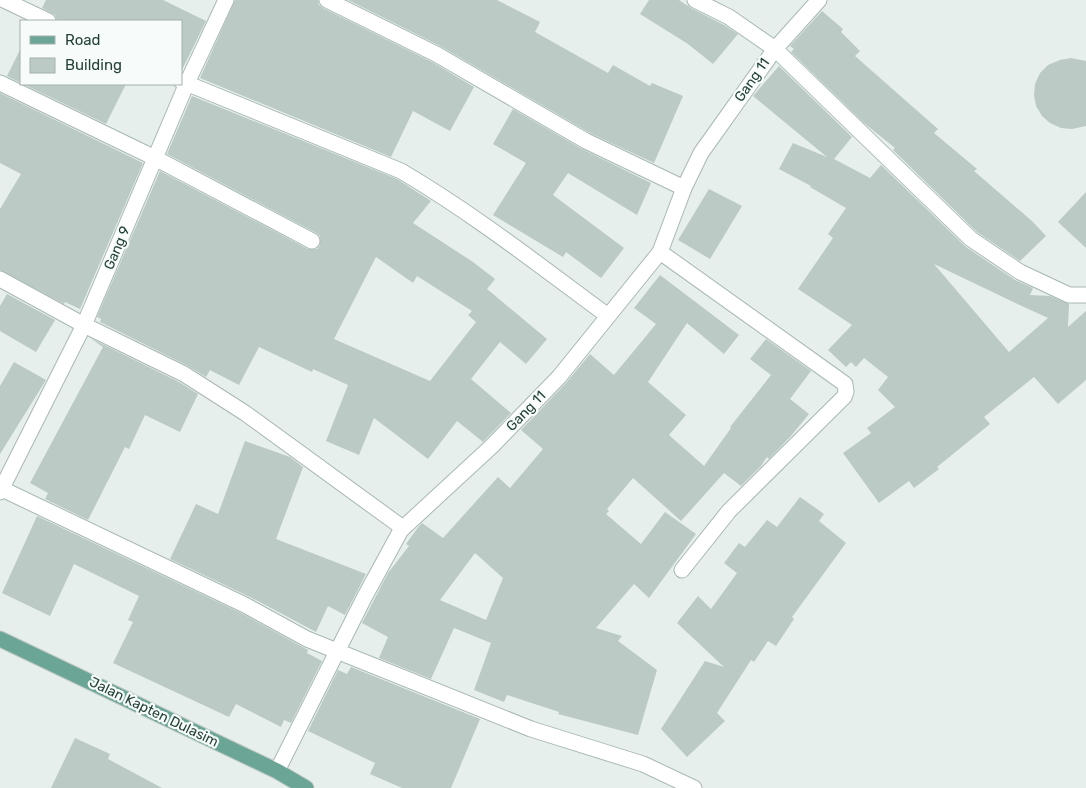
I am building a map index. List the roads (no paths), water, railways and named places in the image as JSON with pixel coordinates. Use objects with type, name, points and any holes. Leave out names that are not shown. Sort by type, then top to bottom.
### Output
[{"type":"main road","name":"Jalan Kapten Dulasim","points":[[0,639],[277,771],[306,788]]},
{"type":"street","points":[[4,0],[46,20]]},
{"type":"street","name":"Gang 9","points":[[1,490],[84,325],[155,158],[184,82],[226,0]]},
{"type":"street","points":[[326,0],[436,54],[586,141],[684,188]]},
{"type":"street","points":[[695,0],[729,17],[774,49],[970,239],[1020,272],[1069,294],[1086,295]]},
{"type":"street","name":"Gang 11","points":[[277,771],[364,598],[401,530],[492,446],[559,377],[660,252],[684,188],[701,153],[774,49],[819,0]]},
{"type":"street","points":[[184,82],[401,171],[430,188],[472,217],[608,316]]},
{"type":"street","points":[[0,83],[155,158],[312,241]]},
{"type":"street","points":[[660,252],[845,384],[846,388],[844,397],[729,511],[682,570]]},
{"type":"street","points":[[0,280],[84,325],[184,374],[245,413],[403,528]]},
{"type":"street","points":[[1,490],[245,605],[307,639],[532,729],[643,764],[694,788]]}]
